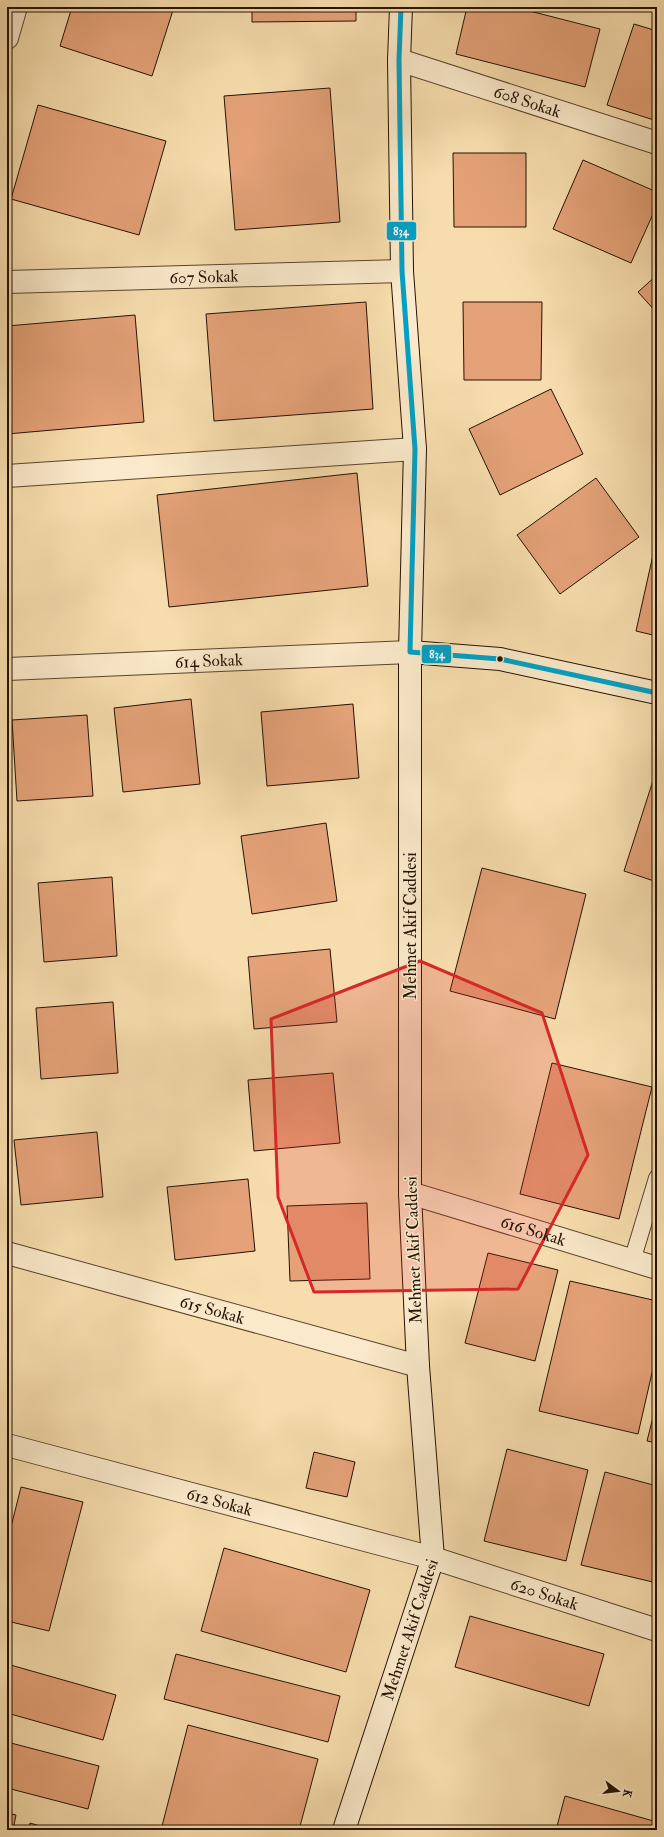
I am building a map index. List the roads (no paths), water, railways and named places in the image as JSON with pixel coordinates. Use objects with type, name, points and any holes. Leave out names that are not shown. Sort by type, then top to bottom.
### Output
[{"type":"street","points":[[7,38],[16,7]]},
{"type":"street","name":"Mehmet Akif Caddesi","points":[[344,1830],[433,1558],[418,1366],[410,1193],[410,652],[415,449],[402,271],[398,60],[401,7]]},
{"type":"street","name":"608 Sokak","points":[[398,60],[657,143]]},
{"type":"street","name":"607 Sokak","points":[[7,282],[402,271]]},
{"type":"street","points":[[7,476],[415,449]]},
{"type":"street","name":"614 Sokak","points":[[7,670],[410,652],[500,659],[657,694]]},
{"type":"street","name":"616 Sokak","points":[[410,1193],[657,1268]]},
{"type":"street","name":"615 Sokak","points":[[7,1253],[418,1366]]},
{"type":"street","name":"612 Sokak","points":[[7,1445],[433,1558]]},
{"type":"street","name":"620 Sokak","points":[[433,1558],[657,1630]]},
{"type":"lane","points":[[632,1261],[657,1178]]}]
